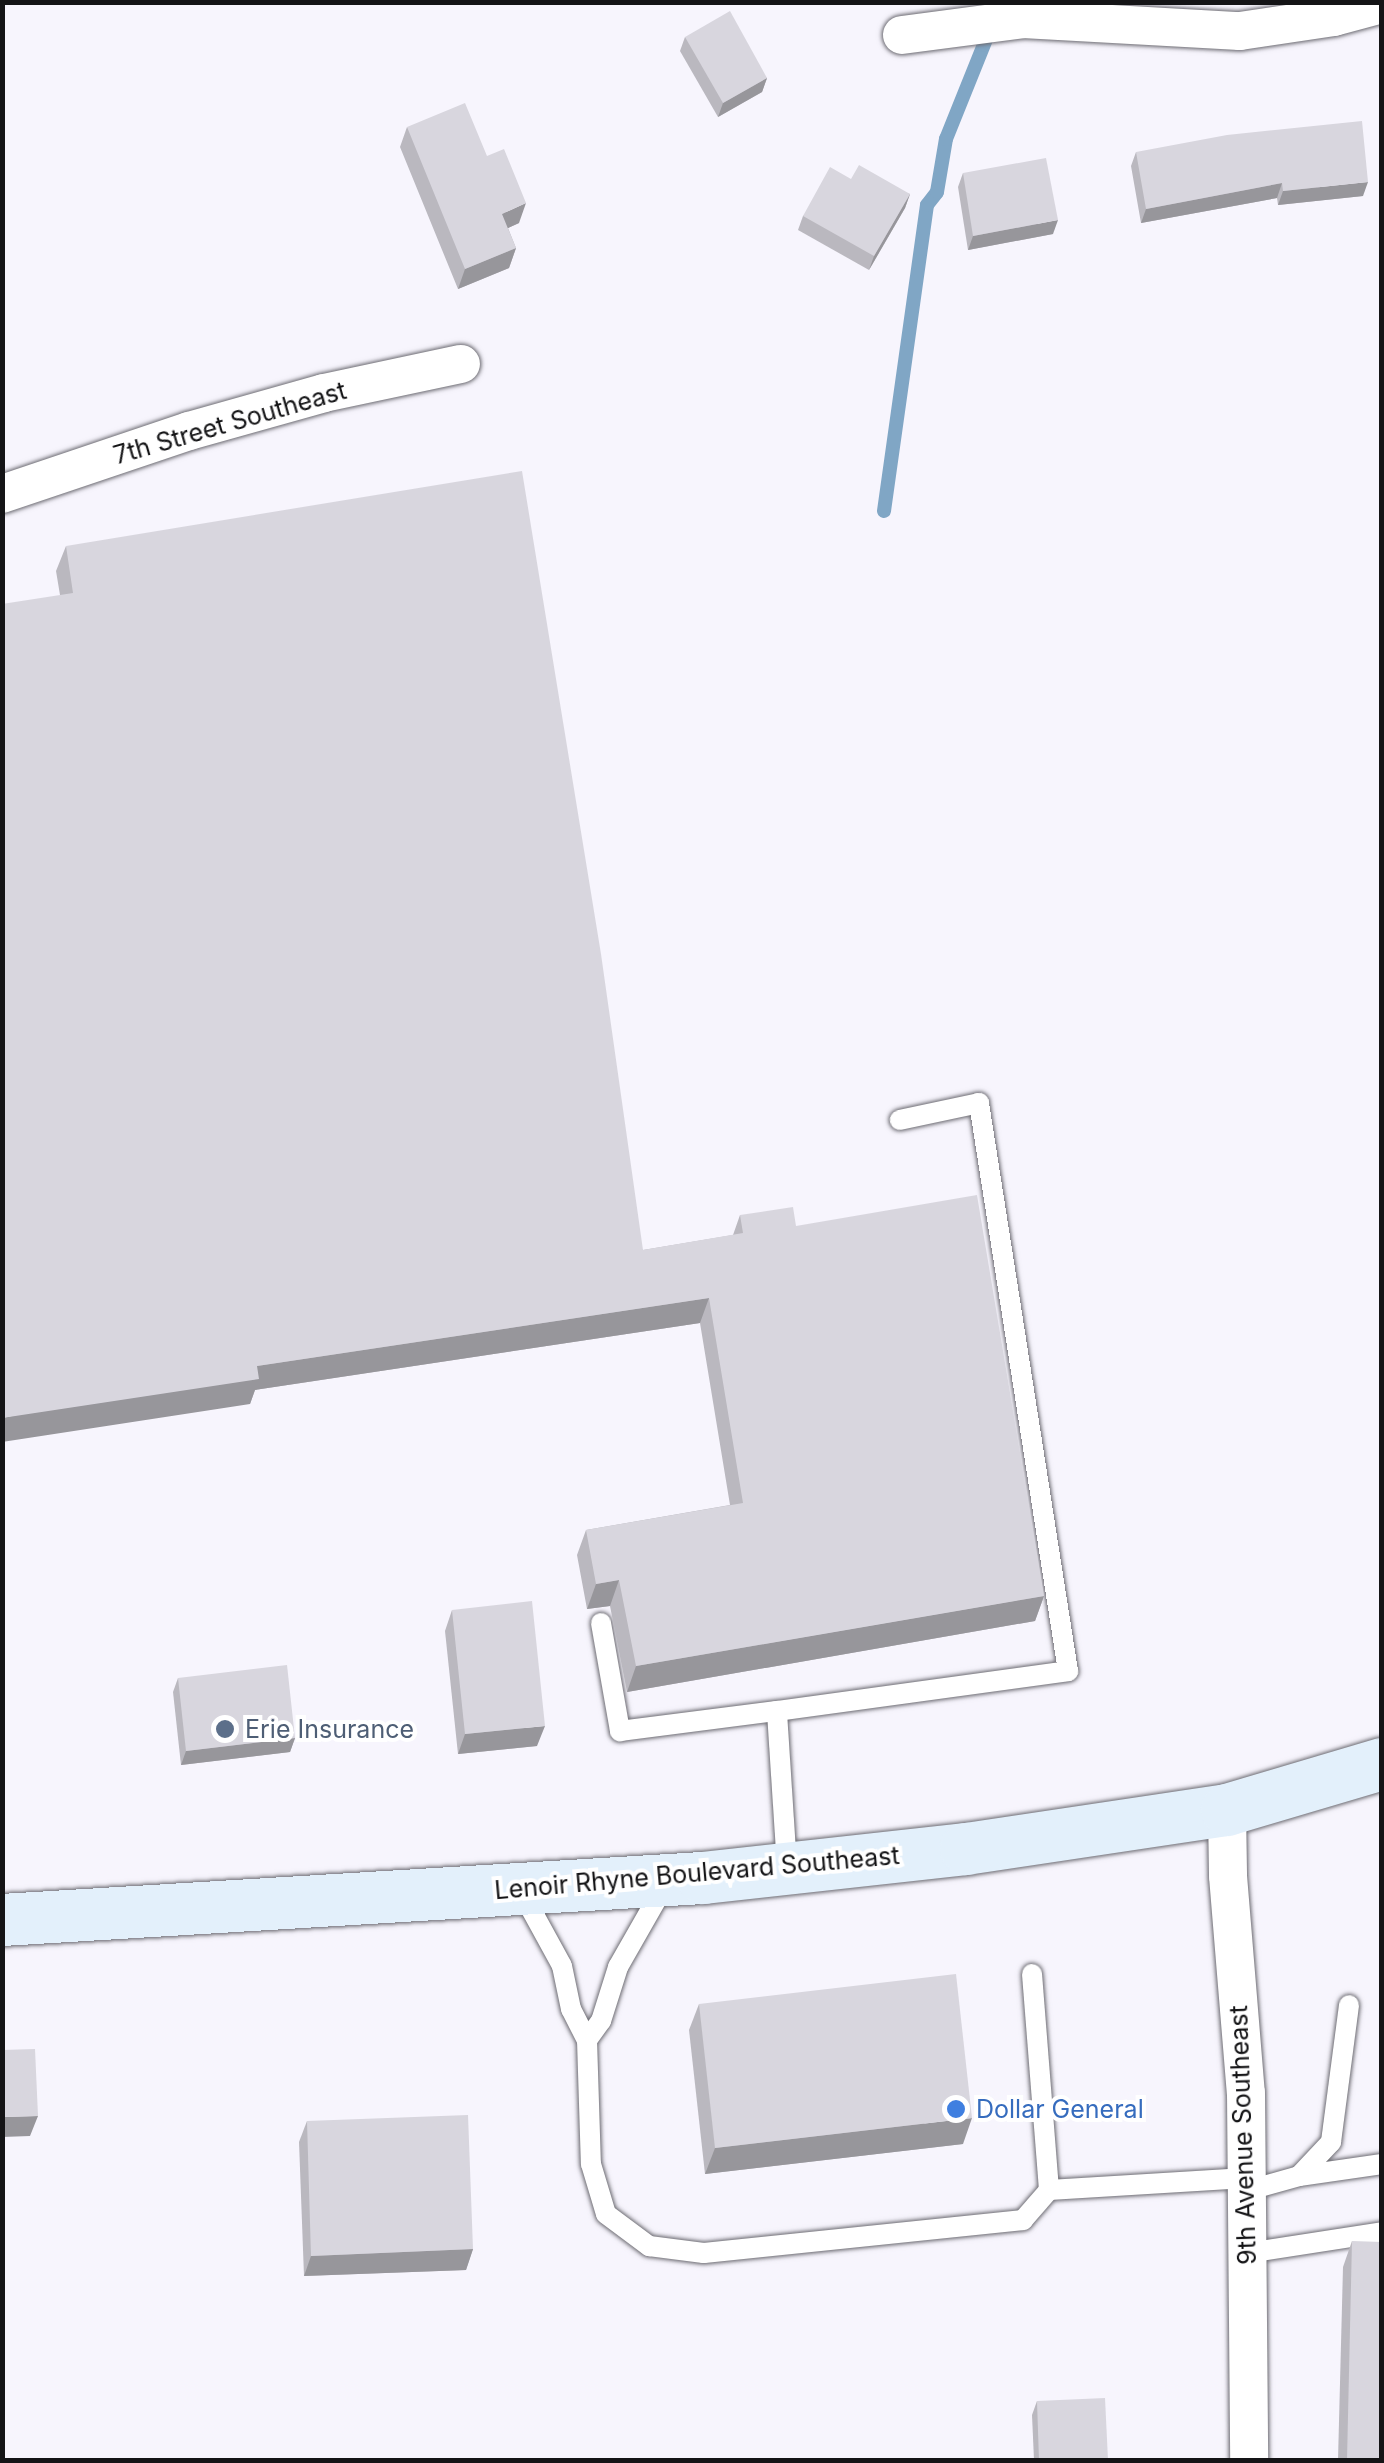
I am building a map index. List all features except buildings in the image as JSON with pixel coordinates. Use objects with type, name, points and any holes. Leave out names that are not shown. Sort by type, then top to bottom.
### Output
[{"type":"main road","name":"Lenoir Rhyne Boulevard Southeast","points":[[2,1920],[669,1880],[966,1849],[1227,1810],[1382,1764]]},
{"type":"street","points":[[902,35],[1023,19],[1240,30],[1334,18],[1382,4]]},
{"type":"street","name":"7th Street Southeast","points":[[2,494],[189,430],[324,393],[461,364]]},
{"type":"street","name":"9th Avenue Southeast","points":[[1227,1810],[1228,1876],[1246,2092],[1249,2460]]},
{"type":"lane","points":[[601,1623],[620,1730],[1068,1671],[979,1102],[900,1120]]},
{"type":"lane","points":[[778,1711],[788,1869]]},
{"type":"lane","points":[[587,2040],[601,2021],[618,1966],[669,1880]]},
{"type":"lane","points":[[520,1889],[562,1966],[571,2009],[587,2040],[591,2164],[606,2214],[649,2246],[704,2253],[1023,2220],[1049,2190],[1032,1974]]},
{"type":"lane","points":[[1299,2176],[1331,2142],[1349,2005]]},
{"type":"lane","points":[[1049,2190],[1246,2184],[1382,2164]]},
{"type":"lane","points":[[1248,2253],[1382,2232]]},
{"type":"waterway","points":[[884,511],[927,205],[937,192],[946,139],[1001,2]]},
{"type":"place","name":"Erie Insurance","points":[[225,1729]]},
{"type":"place","name":"Dollar General","points":[[956,2109]]}]
